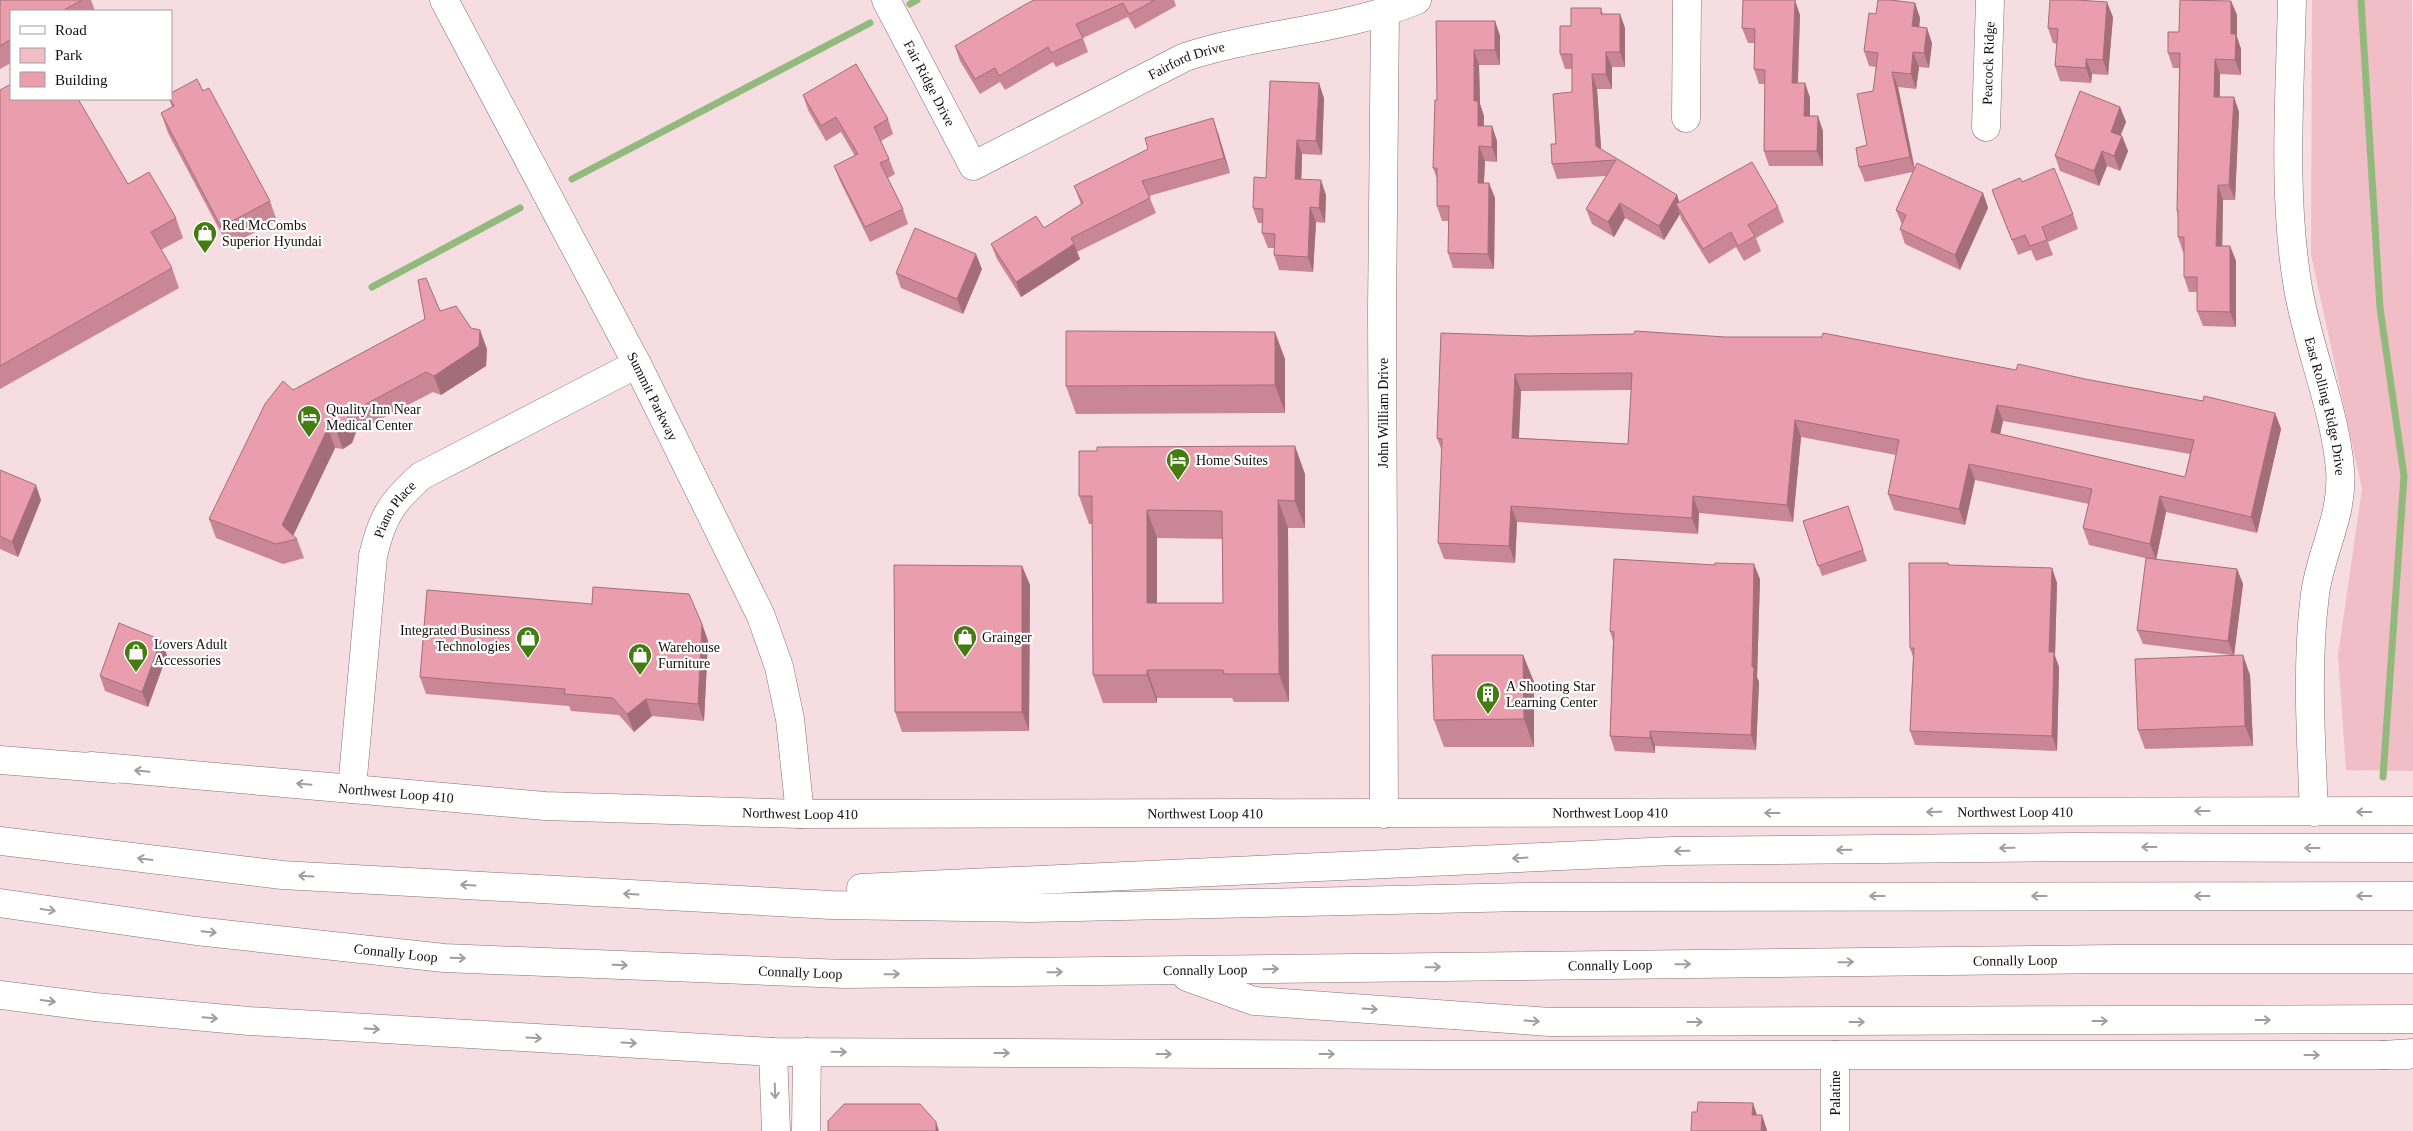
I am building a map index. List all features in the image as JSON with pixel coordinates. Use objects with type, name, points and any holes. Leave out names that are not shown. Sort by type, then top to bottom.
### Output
[{"type":"main road","name":"Summit Parkway","points":[[444,0],[637,364],[761,616],[779,667],[790,719],[800,814]]},
{"type":"main road","name":"Fair Ridge Drive","points":[[886,0],[972,166]]},
{"type":"main road","name":"Fairford Drive","points":[[972,166],[1185,58],[1216,47],[1385,13],[1417,0]]},
{"type":"main road","points":[[1686,118],[1688,0]]},
{"type":"main road","name":"Peacock Ridge","points":[[1986,127],[1990,0]]},
{"type":"main road","name":"East Rolling Ridge Drive","points":[[2292,0],[2289,210],[2298,289],[2336,443],[2340,470],[2339,508],[2316,591],[2312,634],[2309,686],[2314,812]]},
{"type":"main road","name":"John William Drive","points":[[1384,814],[1382,300],[1385,13]]},
{"type":"main road","name":"Piano Place","points":[[352,788],[373,556],[379,529],[396,499],[420,476],[637,364]]},
{"type":"main road","name":"Northwest Loop 410","points":[[0,753],[114,769],[545,806],[800,814],[1877,813],[2038,810],[2413,811]]},
{"type":"main road","points":[[0,760],[114,769]]},
{"type":"main road","points":[[0,841],[282,875],[831,905],[1031,908],[1524,897],[2413,896]]},
{"type":"main road","points":[[679,896],[1672,851],[2073,847],[2413,848]]},
{"type":"main road","name":"Connally Loop","points":[[0,903],[196,931],[444,958],[844,974],[2115,959],[2413,958]]},
{"type":"main road","points":[[1170,971],[1254,1001],[1550,1022],[2413,1019]]},
{"type":"main road","points":[[0,995],[95,1007],[249,1021],[773,1052],[1835,1055],[2413,1054]]},
{"type":"main road","points":[[773,1052],[776,1131]]},
{"type":"main road","points":[[806,1131],[807,1052]]},
{"type":"main road","name":"Palatine","points":[[1835,1055],[1835,1131]]},
{"type":"green space","points":[[2312,0],[2412,0],[2413,771],[2346,770],[2338,655],[2362,489],[2311,255]]},
{"type":"building","points":[[0,0],[82,0],[64,10],[10,10],[10,40],[0,46]]},
{"type":"building","points":[[1034,0],[1155,0],[1129,14],[1123,3],[1076,24],[1083,38],[1051,53],[1048,47],[999,76],[995,68],[975,79],[955,46]]},
{"type":"building","points":[[1743,0],[1795,0],[1792,83],[1805,83],[1804,116],[1818,116],[1817,151],[1764,151],[1765,70],[1754,69],[1755,29],[1742,28]]},
{"type":"building","points":[[1878,0],[1915,3],[1912,26],[1927,28],[1924,53],[1913,52],[1911,74],[1892,72],[1910,157],[1859,167],[1856,148],[1867,145],[1857,94],[1873,91],[1878,53],[1864,51],[1869,13],[1876,14]]},
{"type":"building","points":[[2050,0],[2107,2],[2103,60],[2086,59],[2086,68],[2055,66],[2058,29],[2048,28]]},
{"type":"building","points":[[2180,0],[2231,1],[2231,34],[2236,34],[2235,60],[2215,59],[2214,97],[2234,97],[2229,185],[2218,185],[2216,246],[2230,246],[2230,312],[2197,311],[2197,277],[2184,277],[2184,237],[2178,237],[2177,211],[2180,53],[2168,53],[2168,32],[2179,32]]},
{"type":"building","points":[[1571,8],[1601,8],[1601,14],[1620,14],[1620,52],[1606,52],[1606,74],[1592,74],[1596,146],[1677,195],[1659,226],[1620,203],[1608,222],[1586,209],[1616,160],[1552,164],[1551,144],[1556,144],[1553,94],[1572,92],[1572,54],[1560,54],[1560,26],[1571,26]]},
{"type":"building","points":[[1436,21],[1495,21],[1495,50],[1474,50],[1474,101],[1478,101],[1478,126],[1492,126],[1492,147],[1479,146],[1478,183],[1489,183],[1488,254],[1448,253],[1449,206],[1437,206],[1437,168],[1433,168],[1435,100],[1437,100]]},
{"type":"building","points":[[856,64],[888,119],[874,127],[889,159],[880,163],[903,209],[865,227],[834,166],[858,154],[836,117],[821,126],[803,95]]},
{"type":"building","points":[[197,79],[203,91],[209,88],[270,201],[221,227],[161,113],[174,106],[171,100],[172,92]]},
{"type":"building","points":[[1270,81],[1319,83],[1316,141],[1297,140],[1295,179],[1321,180],[1319,208],[1310,207],[1308,257],[1274,255],[1275,234],[1262,233],[1263,209],[1253,208],[1254,177],[1266,178]]},
{"type":"building","points":[[10,85],[10,100],[79,100],[128,184],[149,172],[176,218],[151,232],[172,268],[0,366],[0,90]]},
{"type":"building","points":[[2080,91],[2120,107],[2111,132],[2122,136],[2114,156],[2102,151],[2094,171],[2055,156]]},
{"type":"building","points":[[1213,118],[1224,158],[1142,181],[1150,198],[1071,238],[1074,244],[1016,282],[991,244],[1036,216],[1044,228],[1083,203],[1074,186],[1148,149],[1145,138]]},
{"type":"building","points":[[1752,162],[1778,207],[1748,225],[1755,236],[1738,246],[1731,232],[1703,249],[1676,204]]},
{"type":"building","points":[[1917,163],[1983,193],[1955,255],[1900,229],[1906,215],[1896,210]]},
{"type":"building","points":[[2054,168],[2073,214],[2042,227],[2047,240],[2030,246],[2025,235],[2012,240],[1992,190],[2020,178],[2022,182]]},
{"type":"building","points":[[915,228],[976,254],[957,299],[896,273]]},
{"type":"building","name":"Quality Inn Near Medical Center","points":[[426,278],[440,311],[456,306],[471,328],[480,330],[479,346],[434,376],[426,372],[349,413],[345,424],[336,430],[328,428],[282,525],[297,539],[276,544],[209,519],[265,404],[283,381],[293,390],[425,319],[418,280]]},
{"type":"building","points":[[1066,331],[1275,332],[1275,385],[1066,386]]},
{"type":"building","points":[[1635,331],[1725,337],[1822,337],[1823,333],[2016,370],[2018,364],[2085,379],[2203,401],[2204,396],[2275,413],[2251,517],[2160,496],[2150,544],[2083,528],[2092,489],[1969,464],[1959,509],[1888,494],[1899,440],[1795,420],[1787,505],[1693,496],[1692,518],[1511,506],[1509,546],[1438,543],[1442,439],[1437,438],[1441,333],[1529,336],[1634,334]],"holes":[[[1632,373],[1628,444],[1512,438],[1515,374]],[[1997,405],[2194,440],[2185,477],[1991,432]]]},
{"type":"building","points":[[1295,446],[1295,501],[1278,500],[1279,674],[1224,674],[1223,670],[1147,670],[1147,675],[1093,675],[1092,496],[1079,496],[1079,451],[1097,451],[1097,447]],"holes":[[[1147,510],[1222,511],[1223,603],[1147,603]]]},
{"type":"building","points":[[0,470],[36,485],[12,542],[0,536]]},
{"type":"building","points":[[1848,506],[1863,550],[1818,566],[1803,521]]},
{"type":"building","points":[[2146,558],[2237,569],[2228,641],[2137,630]]},
{"type":"building","points":[[1614,559],[1715,565],[1715,563],[1754,564],[1752,667],[1754,667],[1751,735],[1650,731],[1650,738],[1610,736],[1614,632],[1610,631]]},
{"type":"building","points":[[1909,563],[2052,568],[2049,652],[2054,652],[2052,736],[1910,731],[1914,648],[1910,648]]},
{"type":"building","name":"Grainger","points":[[894,565],[1022,566],[1022,712],[895,712]]},
{"type":"building","points":[[593,587],[689,594],[702,624],[698,704],[646,699],[627,714],[613,698],[564,694],[565,689],[420,677],[427,590],[592,604]]},
{"type":"building","points":[[119,623],[161,640],[142,692],[100,676]]},
{"type":"building","points":[[1432,655],[1523,655],[1524,719],[1434,720]]},
{"type":"building","points":[[2243,655],[2245,726],[2138,730],[2135,659]]},
{"type":"building","points":[[1698,1102],[1753,1103],[1752,1115],[1762,1115],[1761,1131],[1691,1131],[1692,1112],[1697,1112]]},
{"type":"building","points":[[844,1104],[920,1104],[936,1122],[936,1131],[828,1131],[828,1121]]},
{"type":"waterway","points":[[910,4],[917,0]]},
{"type":"waterway","points":[[2361,0],[2380,308],[2404,476],[2383,777]]},
{"type":"waterway","points":[[572,179],[870,23]]},
{"type":"waterway","points":[[372,287],[520,208]]},
{"type":"place","name":"Red McCombs Superior Hyundai","points":[[205,254]]},
{"type":"place","name":"Quality Inn Near Medical Center","points":[[309,438]]},
{"type":"place","name":"Home Suites","points":[[1178,481]]},
{"type":"place","name":"Grainger","points":[[965,658]]},
{"type":"place","name":"Integrated Business Technologies","points":[[528,659]]},
{"type":"place","name":"Lovers Adult Accessories","points":[[136,673]]},
{"type":"place","name":"Warehouse Furniture","points":[[640,676]]},
{"type":"place","name":"A Shooting Star Learning Center","points":[[1488,715]]}]
